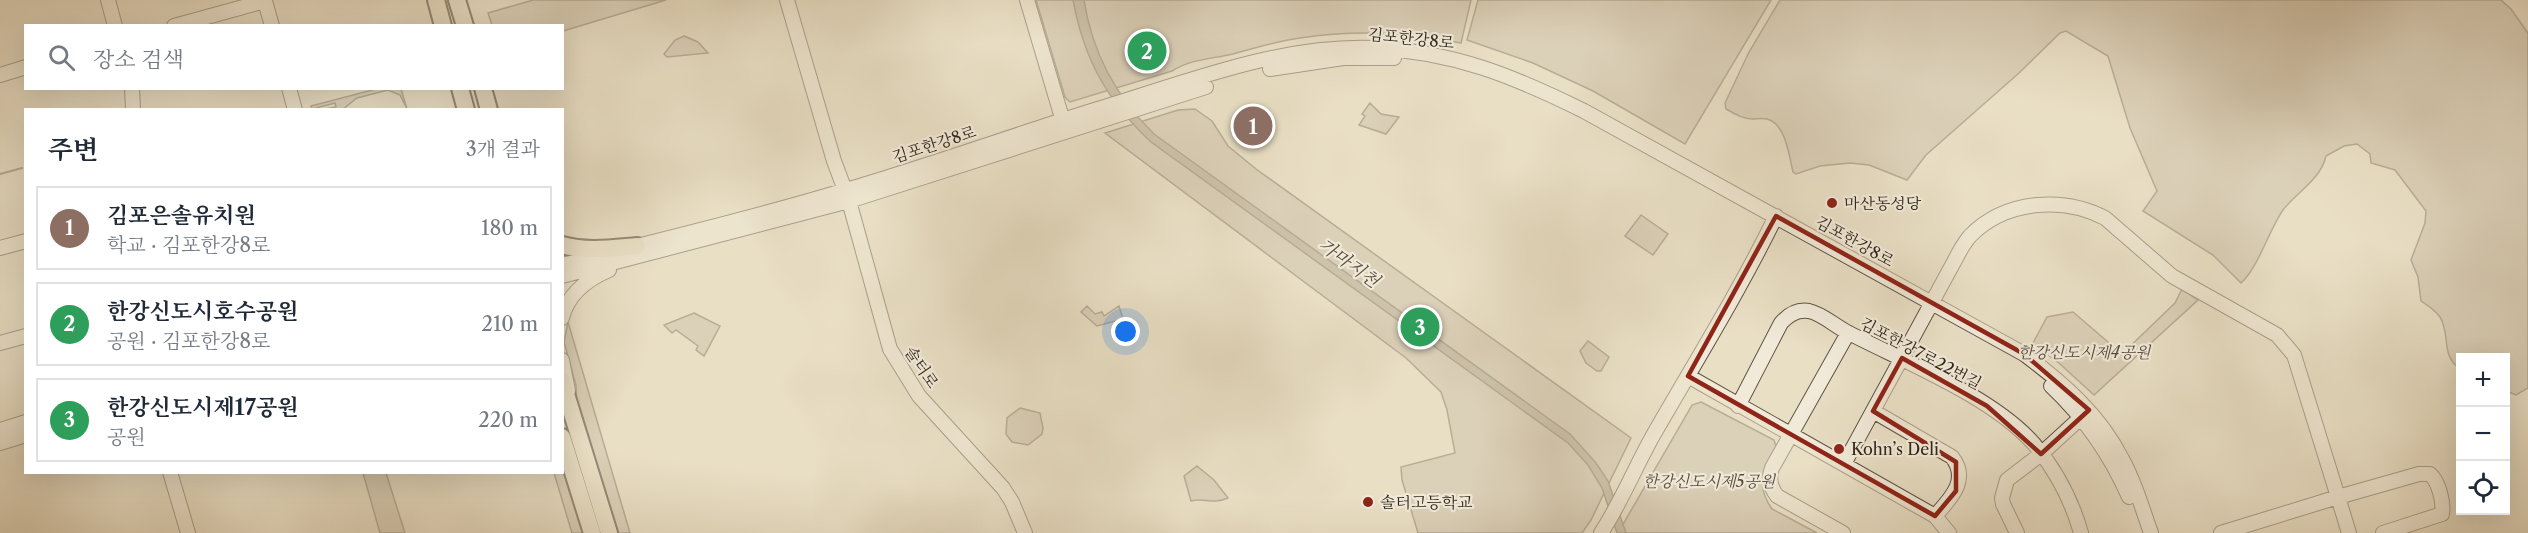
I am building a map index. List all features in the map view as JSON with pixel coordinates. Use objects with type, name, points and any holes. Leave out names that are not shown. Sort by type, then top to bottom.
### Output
[{"type":"main road","points":[[436,0],[442,24]]},
{"type":"main road","points":[[457,0],[464,24]]},
{"type":"main road","points":[[461,90],[465,108]]},
{"type":"main road","points":[[484,90],[488,108]]},
{"type":"main road","points":[[564,245],[573,248],[639,251]]},
{"type":"main road","points":[[564,386],[609,533]]},
{"type":"main road","points":[[564,443],[592,533]]},
{"type":"street","points":[[108,0],[114,24]]},
{"type":"street","name":"솔터로","points":[[787,0],[834,161],[847,196],[890,349],[919,396],[997,480],[1012,502],[1025,533]]},
{"type":"street","name":"솔터로","points":[[794,0],[841,162],[847,196]]},
{"type":"street","points":[[1027,0],[1064,125]]},
{"type":"street","points":[[181,24],[265,1],[271,24]]},
{"type":"street","name":"김포한강8로","points":[[564,275],[639,251],[847,196],[1244,66],[1306,53],[1372,48],[1431,53],[1485,67],[1535,87],[1584,111],[1930,306],[2024,354],[2055,377],[2122,458],[2151,533]]},
{"type":"street","points":[[0,75],[24,68]]},
{"type":"street","points":[[132,90],[133,108]]},
{"type":"street","points":[[290,90],[294,108]]},
{"type":"street","points":[[1845,464],[1969,237],[2002,214],[2045,204],[2064,204],[2092,212],[2124,233],[2172,276],[2277,335],[2294,355],[2349,533]]},
{"type":"street","points":[[1601,533],[1774,219]]},
{"type":"street","points":[[0,248],[24,242]]},
{"type":"street","points":[[564,313],[570,299],[581,286],[639,251]]},
{"type":"street","name":"김포한강8로","points":[[564,265],[639,251]]},
{"type":"street","name":"김포한강7로22번길","points":[[1738,406],[1781,323],[1787,316],[1800,311],[1813,312],[1848,333],[1902,358],[1987,406],[2011,423],[2041,454],[2072,505],[2081,533]]},
{"type":"street","points":[[1843,533],[1784,501],[1772,490],[1770,471],[1848,333]]},
{"type":"street","points":[[0,343],[24,337]]},
{"type":"street","points":[[564,371],[569,399]]},
{"type":"street","points":[[1688,376],[1790,436],[1845,464],[1935,516],[1949,533]]},
{"type":"street","points":[[1873,411],[1952,457],[1956,462],[1960,480],[1956,491],[1935,516]]},
{"type":"street","points":[[2017,533],[2003,504],[2003,489],[2007,480],[2041,454],[2085,414]]},
{"type":"street","name":"김포한강8로","points":[[2085,414],[2119,475],[2133,506],[2141,533]]},
{"type":"street","points":[[0,430],[24,423]]},
{"type":"street","points":[[0,443],[24,436]]},
{"type":"street","points":[[171,474],[188,533]]},
{"type":"street","points":[[2225,532],[2419,474],[2430,474],[2435,478],[2443,508],[2442,514],[2383,533]]},
{"type":"highlighted area","points":[[1776,216],[2024,354],[2089,410],[2041,454],[1987,406],[1902,358],[1873,411],[1956,462],[1956,491],[1935,516],[1688,376]]},
{"type":"green space","points":[[533,0],[666,0],[564,31],[564,24],[492,24],[488,13]]},
{"type":"green space","points":[[1036,0],[1471,0],[1461,43],[1421,36],[1380,33],[1300,38],[1194,62],[1172,71],[1070,102],[1065,97]]},
{"type":"green space","points":[[1478,0],[1771,0],[1685,144],[1593,91],[1533,63],[1467,40]]},
{"type":"green space","points":[[1780,0],[2501,0],[2511,9],[2528,33],[2528,388],[2516,395],[2510,393],[2510,353],[2456,353],[2456,365],[2450,358],[2443,324],[2440,317],[2421,301],[2418,277],[2411,260],[2425,223],[2426,211],[2395,170],[2371,163],[2370,154],[2357,144],[2344,146],[2326,156],[2319,172],[2283,210],[2253,268],[2241,283],[2213,255],[2143,211],[2157,191],[2130,128],[2108,56],[2066,31],[2060,33],[2019,73],[1926,155],[1907,180],[1869,165],[1850,163],[1820,166],[1796,174],[1793,172],[1786,141],[1779,127],[1767,119],[1749,119],[1726,109],[1725,103],[1749,52]]},
{"type":"green space","points":[[684,36],[698,42],[708,53],[667,57],[664,54],[675,40]]},
{"type":"green space","points":[[372,90],[388,90],[357,98],[344,108],[330,108],[336,107],[335,103],[316,108],[311,106]]},
{"type":"green space","points":[[388,90],[401,90],[407,108],[406,108],[400,95]]},
{"type":"green space","points":[[1370,103],[1381,114],[1399,117],[1386,134],[1359,125],[1365,116],[1362,114]]},
{"type":"green space","points":[[1195,109],[1212,121],[1228,146],[1256,169],[1631,438],[1591,520],[1582,533],[1418,533],[1402,480],[1401,467],[1455,453],[1447,410],[1441,392],[1406,358],[1105,133],[1178,110]]},
{"type":"green space","points":[[1641,215],[1668,234],[1653,255],[1625,236]]},
{"type":"green space","name":"한강신도시제4공원","points":[[2182,289],[2198,300],[2094,395],[2033,343],[2047,317],[2073,312],[2122,354],[2175,303]]},
{"type":"green space","points":[[1087,306],[1095,314],[1102,312],[1104,316],[1119,306],[1123,319],[1097,326],[1081,312]]},
{"type":"green space","points":[[694,313],[720,326],[704,356],[696,350],[698,346],[676,330],[672,333],[664,325]]},
{"type":"green space","points":[[568,322],[630,533],[617,533],[577,404],[576,385],[564,342]]},
{"type":"green space","points":[[1588,341],[1609,357],[1601,371],[1597,371],[1586,363],[1580,351]]},
{"type":"green space","name":"한강신도시제5공원","points":[[1701,402],[1774,440],[1777,449],[1763,478],[1767,500],[1772,509],[1817,533],[1618,533],[1692,405]]},
{"type":"green space","points":[[1020,408],[1040,413],[1042,434],[1028,445],[1012,442],[1006,434],[1007,418]]},
{"type":"green space","points":[[564,462],[586,533],[572,533],[554,474],[564,474]]},
{"type":"green space","points":[[1197,466],[1214,480],[1228,498],[1217,501],[1191,501],[1184,476]]},
{"type":"green space","points":[[363,474],[386,474],[405,533],[380,533]]},
{"type":"shaded area","points":[[1073,0],[1084,0],[1093,38],[1108,73],[1128,105],[1154,134],[1570,434],[1596,463],[1608,481],[1626,533],[1617,533],[1602,488],[1588,465],[1568,443],[1151,142],[1135,127],[1110,95],[1091,60]]},
{"type":"waterway","points":[[0,174],[22,168]]},
{"type":"place","name":"한강신도시호수공원","points":[[1147,51]]},
{"type":"place","name":"김포은솔유치원","points":[[1253,126]]},
{"type":"place","name":"마산동성당","points":[[1832,203]]},
{"type":"place","name":"한강신도시제17공원","points":[[1420,327]]},
{"type":"place","name":"Kohn’s Deli","points":[[1839,449]]},
{"type":"place","name":"솔터고등학교","points":[[1368,502]]},
{"type":"water label","name":"가마지천","points":[[1349,263]]}]
